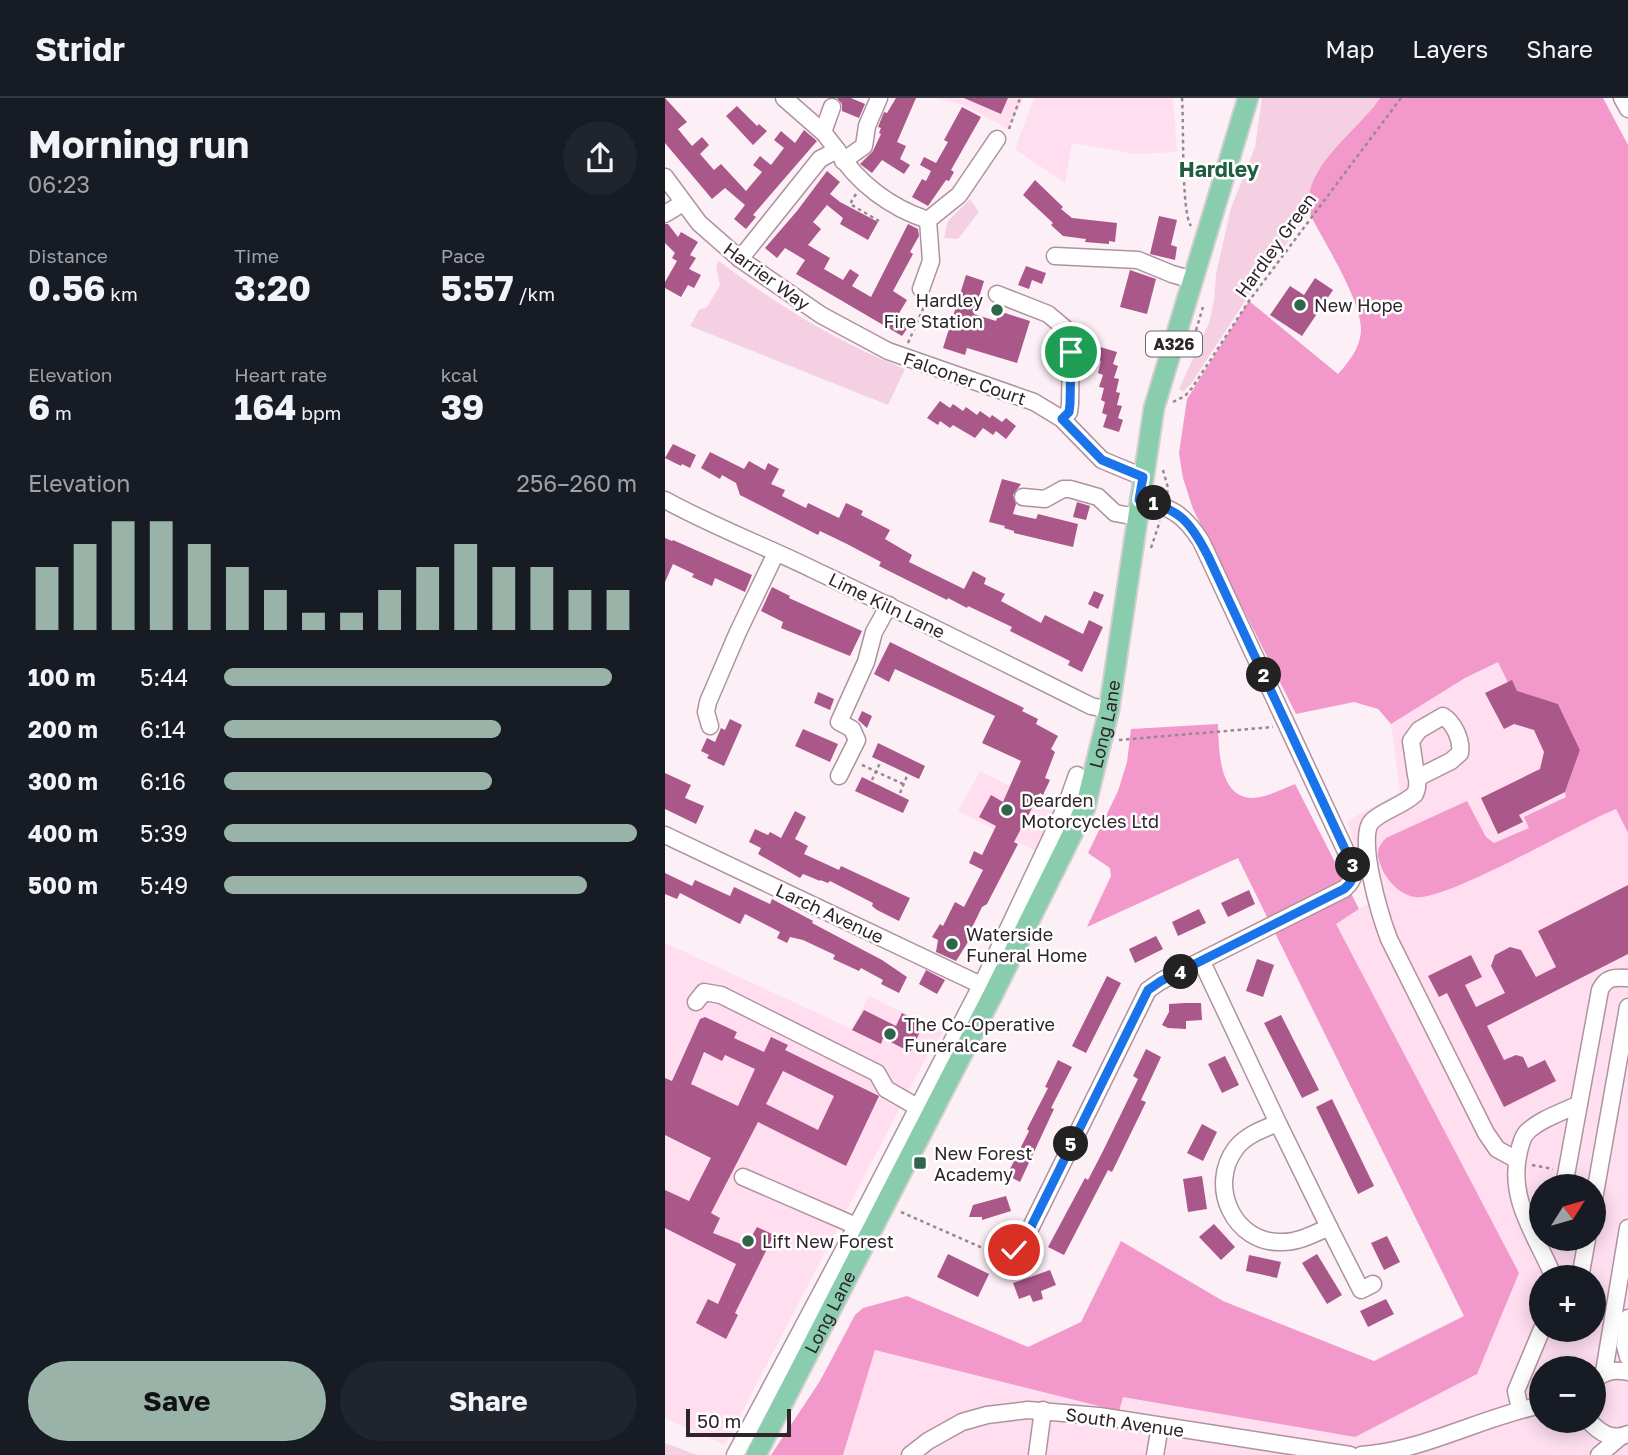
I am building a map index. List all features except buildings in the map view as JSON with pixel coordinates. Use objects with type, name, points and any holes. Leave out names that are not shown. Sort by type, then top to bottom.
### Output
[{"type":"main road","name":"Long Lane","points":[[756,1455],[987,989],[1086,808],[1109,710],[1154,408],[1248,98]]},
{"type":"street","points":[[784,98],[823,132],[862,183],[907,213],[928,220]]},
{"type":"street","points":[[740,260],[820,159],[864,146],[867,127],[879,98]]},
{"type":"street","points":[[1622,98],[1628,109]]},
{"type":"street","points":[[823,132],[832,107]]},
{"type":"street","points":[[928,220],[953,201],[995,142]]},
{"type":"street","name":"Harrier Way","points":[[665,177],[699,223],[740,260],[827,319],[895,353]]},
{"type":"street","points":[[665,214],[683,202]]},
{"type":"street","points":[[921,289],[931,261],[928,220]]},
{"type":"street","points":[[1055,256],[1138,260],[1193,280]]},
{"type":"street","points":[[997,294],[1048,314],[1067,330],[1071,352],[1070,404],[1069,412],[1062,419]]},
{"type":"street","name":"Falconer Court","points":[[895,353],[1034,402],[1062,419],[1091,450],[1109,464],[1143,477]]},
{"type":"street","points":[[1007,1254],[1019,1245],[1029,1231],[1144,995],[1161,981],[1344,889],[1354,874],[1350,860],[1194,530],[1164,505],[1115,513],[1098,497],[1066,488],[1045,499],[1023,497]]},
{"type":"street","name":"Lime Kiln Lane","points":[[665,500],[710,525],[889,605],[1091,706],[1109,710]]},
{"type":"street","points":[[710,726],[706,712],[708,702],[776,553]]},
{"type":"street","points":[[839,776],[856,740],[852,729],[839,722],[866,662],[874,632],[889,605]]},
{"type":"street","points":[[735,1455],[917,1107],[987,989],[1077,775]]},
{"type":"street","points":[[1417,778],[1415,794],[1371,822],[1366,832],[1366,847],[1378,904],[1389,939],[1486,1133],[1497,1149],[1517,1160]]},
{"type":"street","name":"Larch Avenue","points":[[665,835],[987,989]]},
{"type":"street","points":[[1202,962],[1361,1290]]},
{"type":"street","points":[[1566,1174],[1600,990],[1606,980],[1628,978]]},
{"type":"street","points":[[696,1002],[704,992],[721,995],[877,1073],[886,1089],[917,1107]]},
{"type":"street","points":[[1598,1174],[1628,1007]]},
{"type":"street","points":[[1529,1221],[1521,1210],[1516,1177],[1517,1160],[1525,1133],[1579,1104]]},
{"type":"street","points":[[1278,1123],[1248,1136],[1229,1158],[1223,1180],[1223,1191],[1229,1209],[1240,1226],[1267,1241],[1296,1240],[1329,1227]]},
{"type":"street","points":[[743,1177],[856,1226]]},
{"type":"street","points":[[1603,1356],[1628,1228]]},
{"type":"street","points":[[1627,1324],[1628,1357]]},
{"type":"street","points":[[1520,1409],[1516,1391],[1537,1342]]},
{"type":"street","points":[[1606,1374],[1618,1370],[1628,1372]]},
{"type":"street","points":[[1365,1455],[1394,1451],[1529,1407]]},
{"type":"street","points":[[1037,1455],[1042,1410]]},
{"type":"street","name":"South Avenue","points":[[910,1455],[928,1441],[962,1422],[1000,1413],[1042,1410],[1350,1455]]},
{"type":"street","points":[[1156,1455],[1160,1426]]},
{"type":"street","points":[[1606,1431],[1624,1436]]},
{"type":"street","points":[[1595,1433],[1598,1455],[1624,1436]]},
{"type":"path","points":[[995,142],[1003,141],[1020,98]]},
{"type":"path","points":[[1182,98],[1185,125],[1185,213],[1188,223],[1203,243]]},
{"type":"path","name":"Hardley Green","points":[[1170,403],[1185,396],[1192,388],[1249,301],[1401,98]]},
{"type":"path","points":[[862,183],[849,204],[879,221]]},
{"type":"path","points":[[895,353],[927,297],[921,289]]},
{"type":"path","points":[[1102,742],[1287,726]]},
{"type":"path","points":[[848,758],[904,784]]},
{"type":"path","points":[[872,780],[880,763]]},
{"type":"path","points":[[900,793],[907,776]]},
{"type":"path","points":[[895,1215],[905,1213],[989,1252],[1007,1254]]},
{"type":"shaded area","points":[[937,98],[1024,98],[1008,129],[964,105]]},
{"type":"shaded area","points":[[1034,98],[1173,98],[1177,152],[1136,154],[1072,143],[1065,183],[1015,149]]},
{"type":"shaded area","points":[[1262,98],[1380,98],[1312,184],[1310,212],[1183,392],[1179,389],[1209,323],[1216,274],[1231,208],[1255,147]]},
{"type":"shaded area","points":[[1380,98],[1603,98],[1628,145],[1628,833],[1616,809],[1482,875],[1431,895],[1415,897],[1399,890],[1383,871],[1378,851],[1386,838],[1467,801],[1486,837],[1494,843],[1529,828],[1524,817],[1566,797],[1565,792],[1580,750],[1558,704],[1513,693],[1498,662],[1465,678],[1391,724],[1378,709],[1354,702],[1296,714],[1193,509],[1183,478],[1179,453],[1187,399],[1249,301],[1338,374],[1353,354],[1361,331],[1356,304],[1311,216],[1309,196],[1312,184],[1325,161]]},
{"type":"shaded area","points":[[970,199],[979,212],[958,239],[944,238],[948,221]]},
{"type":"shaded area","points":[[719,261],[808,321],[855,347],[905,369],[888,405],[690,326],[699,310],[707,307],[720,285],[716,266]]},
{"type":"shaded area","points":[[1533,644],[1628,833],[1628,1455],[843,1455],[875,1350],[1118,1410],[1123,1396],[1355,1437],[1519,1273],[1335,923],[1372,902],[1347,821],[1400,792],[1391,724],[1465,678]]},
{"type":"shaded area","points":[[1218,724],[1220,758],[1232,789],[1241,796],[1257,798],[1295,784],[1359,909],[1336,924],[1519,1273],[1477,1374],[1355,1437],[1123,1397],[1119,1411],[875,1350],[843,1455],[771,1455],[820,1381],[855,1315],[863,1308],[907,1296],[1028,1347],[1081,1322],[1121,1241],[1223,1301],[1374,1361],[1464,1316],[1238,858],[1087,927],[1111,876],[1110,868],[1088,853],[1118,791],[1127,762],[1131,729]]},
{"type":"shaded area","points":[[980,771],[1058,810],[1036,851],[958,811]]},
{"type":"shaded area","name":"Lift New Forest","points":[[665,943],[852,1029],[869,996],[943,1032],[922,1065],[725,1445],[665,1418]]},
{"type":"shaded area","points":[[665,1443],[697,1455],[665,1455]]},
{"type":"place","name":"New Hope","points":[[1300,305]]},
{"type":"place","name":"Hardley Fire Station","points":[[997,310]]},
{"type":"place","name":"Dearden Motorcycles Ltd","points":[[1007,810]]},
{"type":"place","name":"Waterside Funeral Home","points":[[952,944]]},
{"type":"place","name":"The Co-Operative Funeralcare","points":[[890,1034]]},
{"type":"place","name":"New Forest Academy","points":[[920,1163]]},
{"type":"place","name":"Lift New Forest","points":[[748,1241]]},
{"type":"district","name":"Hardley","points":[[1219,169]]},
{"type":"route","points":[[1014,1250],[1029,1231],[1148,990],[1344,889],[1350,884],[1354,874],[1353,866],[1194,530],[1188,522],[1164,505],[1139,500],[1143,477],[1102,460],[1062,419],[1069,412],[1071,352]]}]
